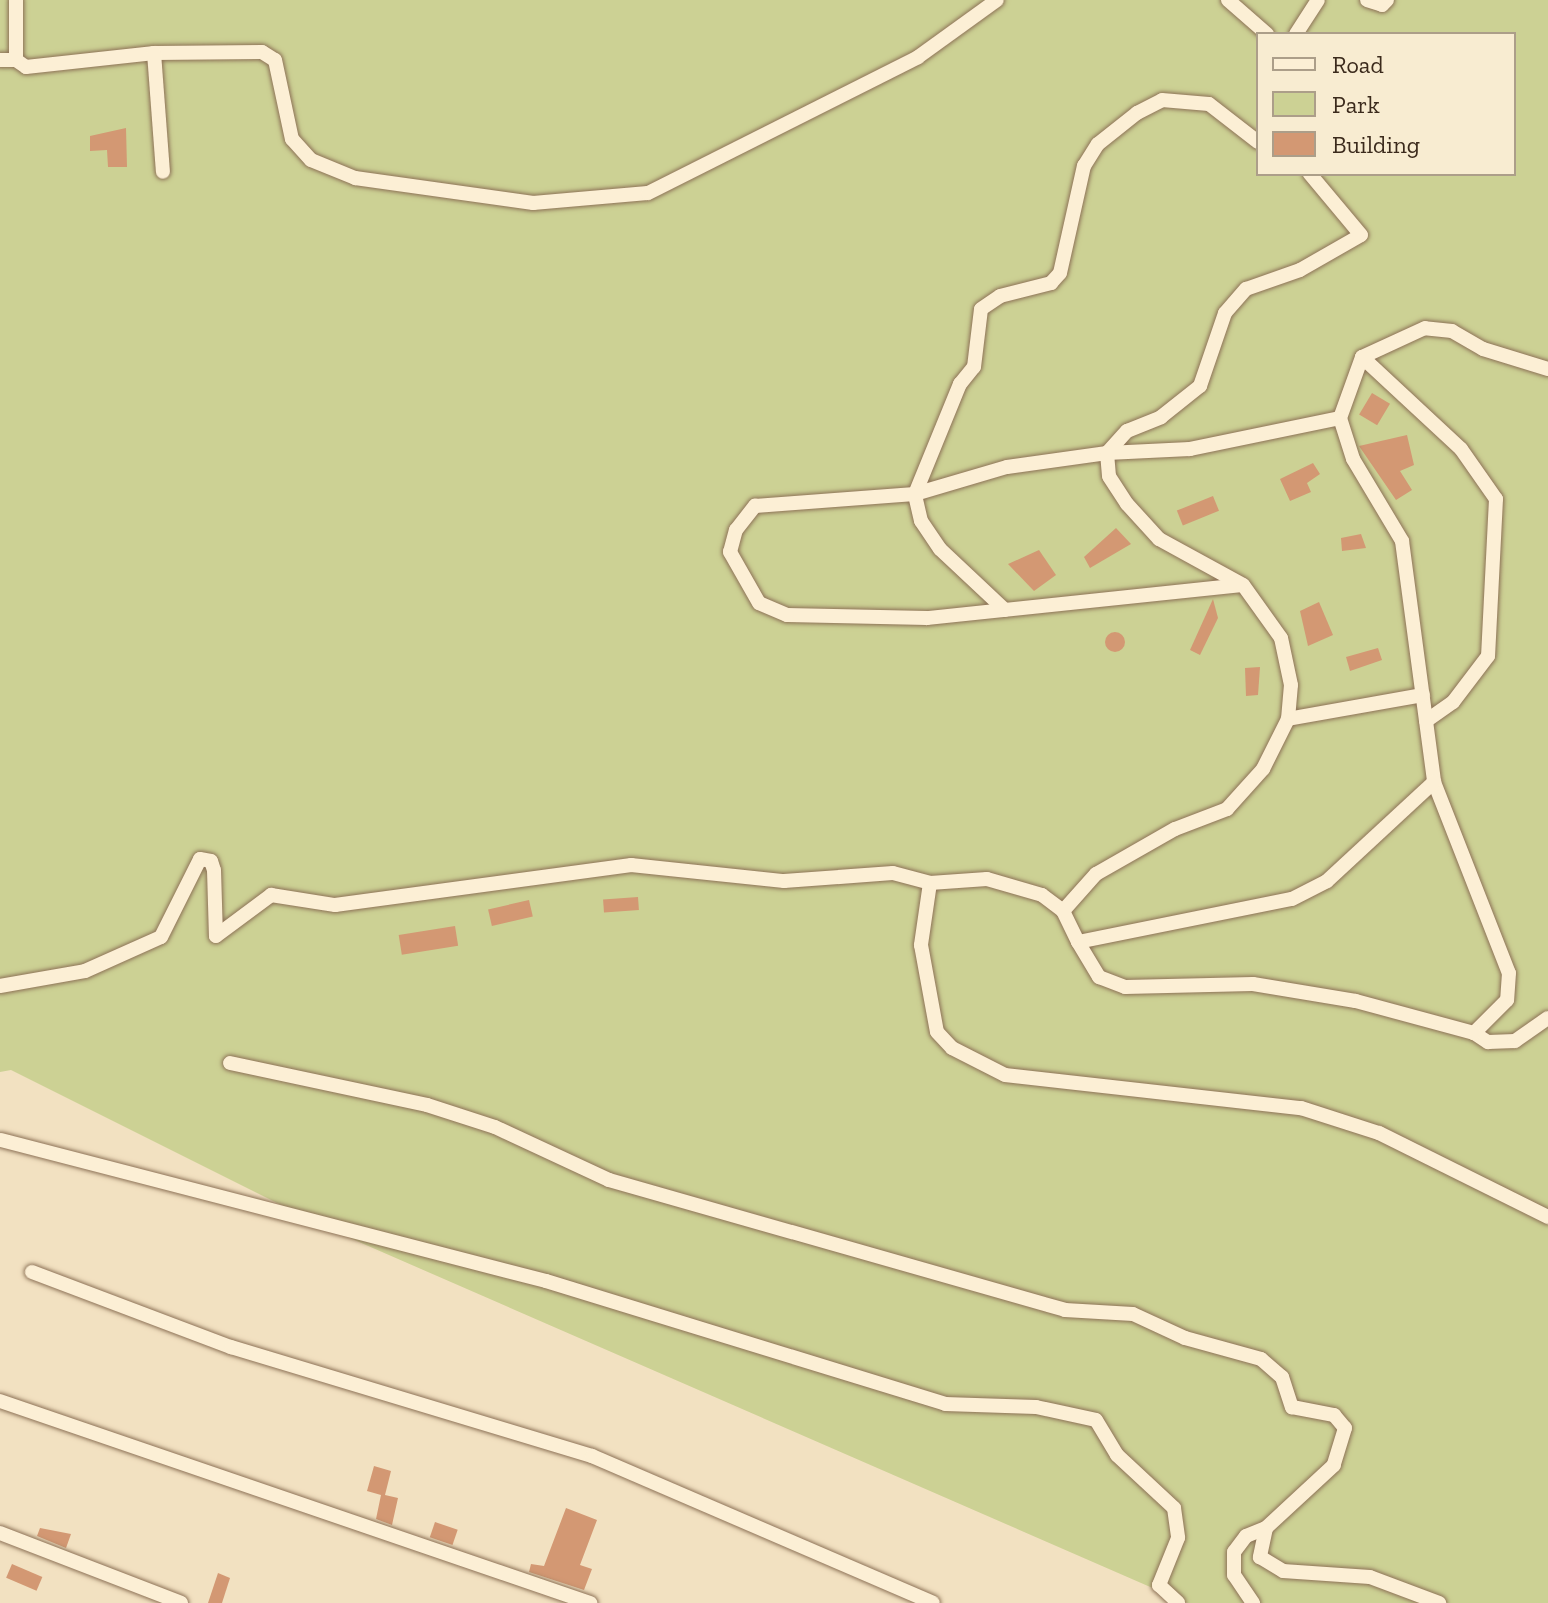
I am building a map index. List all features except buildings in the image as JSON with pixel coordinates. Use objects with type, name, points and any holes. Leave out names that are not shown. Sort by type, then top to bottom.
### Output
[{"type":"street","points":[[16,0],[16,60]]},
{"type":"street","points":[[0,60],[16,60],[26,67],[89,65],[154,53],[270,55],[292,139],[311,160],[355,178],[533,203],[609,200],[648,193],[918,57],[997,0]]},
{"type":"street","points":[[1228,0],[1265,32]]},
{"type":"street","points":[[1297,32],[1318,0]]},
{"type":"street","points":[[1367,0],[1382,5],[1387,0]]},
{"type":"street","points":[[154,53],[163,172]]},
{"type":"street","points":[[1005,610],[940,549],[921,521],[915,494],[960,384],[974,367],[981,309],[1000,296],[1051,283],[1060,273],[1084,166],[1098,144],[1162,100],[1209,104],[1256,140]]},
{"type":"street","points":[[1063,911],[1096,874],[1175,829],[1227,809],[1263,769],[1288,719],[1291,685],[1281,638],[1243,585],[1159,539],[1109,476],[1107,453],[1127,431],[1161,417],[1200,386],[1220,323],[1246,289],[1300,270],[1361,235],[1312,176]]},
{"type":"street","points":[[1474,1033],[1507,1000],[1512,986],[1434,782],[1402,541],[1353,459],[1340,418],[1362,357],[1438,327],[1548,369]]},
{"type":"street","points":[[1362,357],[1461,449],[1496,499],[1488,656],[1453,702],[1426,721]]},
{"type":"street","points":[[1243,585],[927,618],[787,615],[759,603],[730,552],[736,530],[755,506],[915,494],[1007,467],[1107,453],[1190,449],[1340,418]]},
{"type":"street","points":[[1288,719],[1423,695]]},
{"type":"street","points":[[1078,942],[1292,899],[1327,881],[1434,782]]},
{"type":"street","points":[[0,986],[85,971],[161,937],[200,859],[211,861],[214,870],[216,936],[271,895],[335,905],[631,865],[784,881],[893,873],[930,883],[987,879],[1042,895],[1063,911],[1099,977],[1125,987],[1253,984],[1356,1001],[1474,1033],[1488,1042],[1515,1041],[1548,1018]]},
{"type":"street","points":[[930,883],[921,945],[937,1032],[952,1048],[1005,1075],[1301,1108],[1379,1133],[1548,1217]]},
{"type":"street","points":[[230,1063],[427,1105],[495,1127],[609,1180],[1065,1310],[1133,1314],[1185,1338],[1261,1359],[1282,1377],[1292,1407],[1334,1415],[1345,1428],[1334,1465],[1266,1528],[1257,1546],[1271,1566],[1370,1577],[1439,1603]]},
{"type":"street","points":[[1,1140],[546,1281],[945,1404],[1036,1407],[1096,1420],[1117,1455],[1174,1508],[1178,1538],[1159,1585],[1178,1603]]},
{"type":"street","points":[[32,1272],[231,1347],[592,1456],[933,1603]]},
{"type":"street","points":[[0,1401],[590,1603]]},
{"type":"street","points":[[1253,1603],[1234,1575],[1234,1552],[1246,1536],[1266,1528]]},
{"type":"street","points":[[0,1533],[181,1603]]},
{"type":"green space","points":[[0,0],[1548,0],[1548,1603],[1187,1603],[327,1228],[11,1070],[0,1072]]}]
